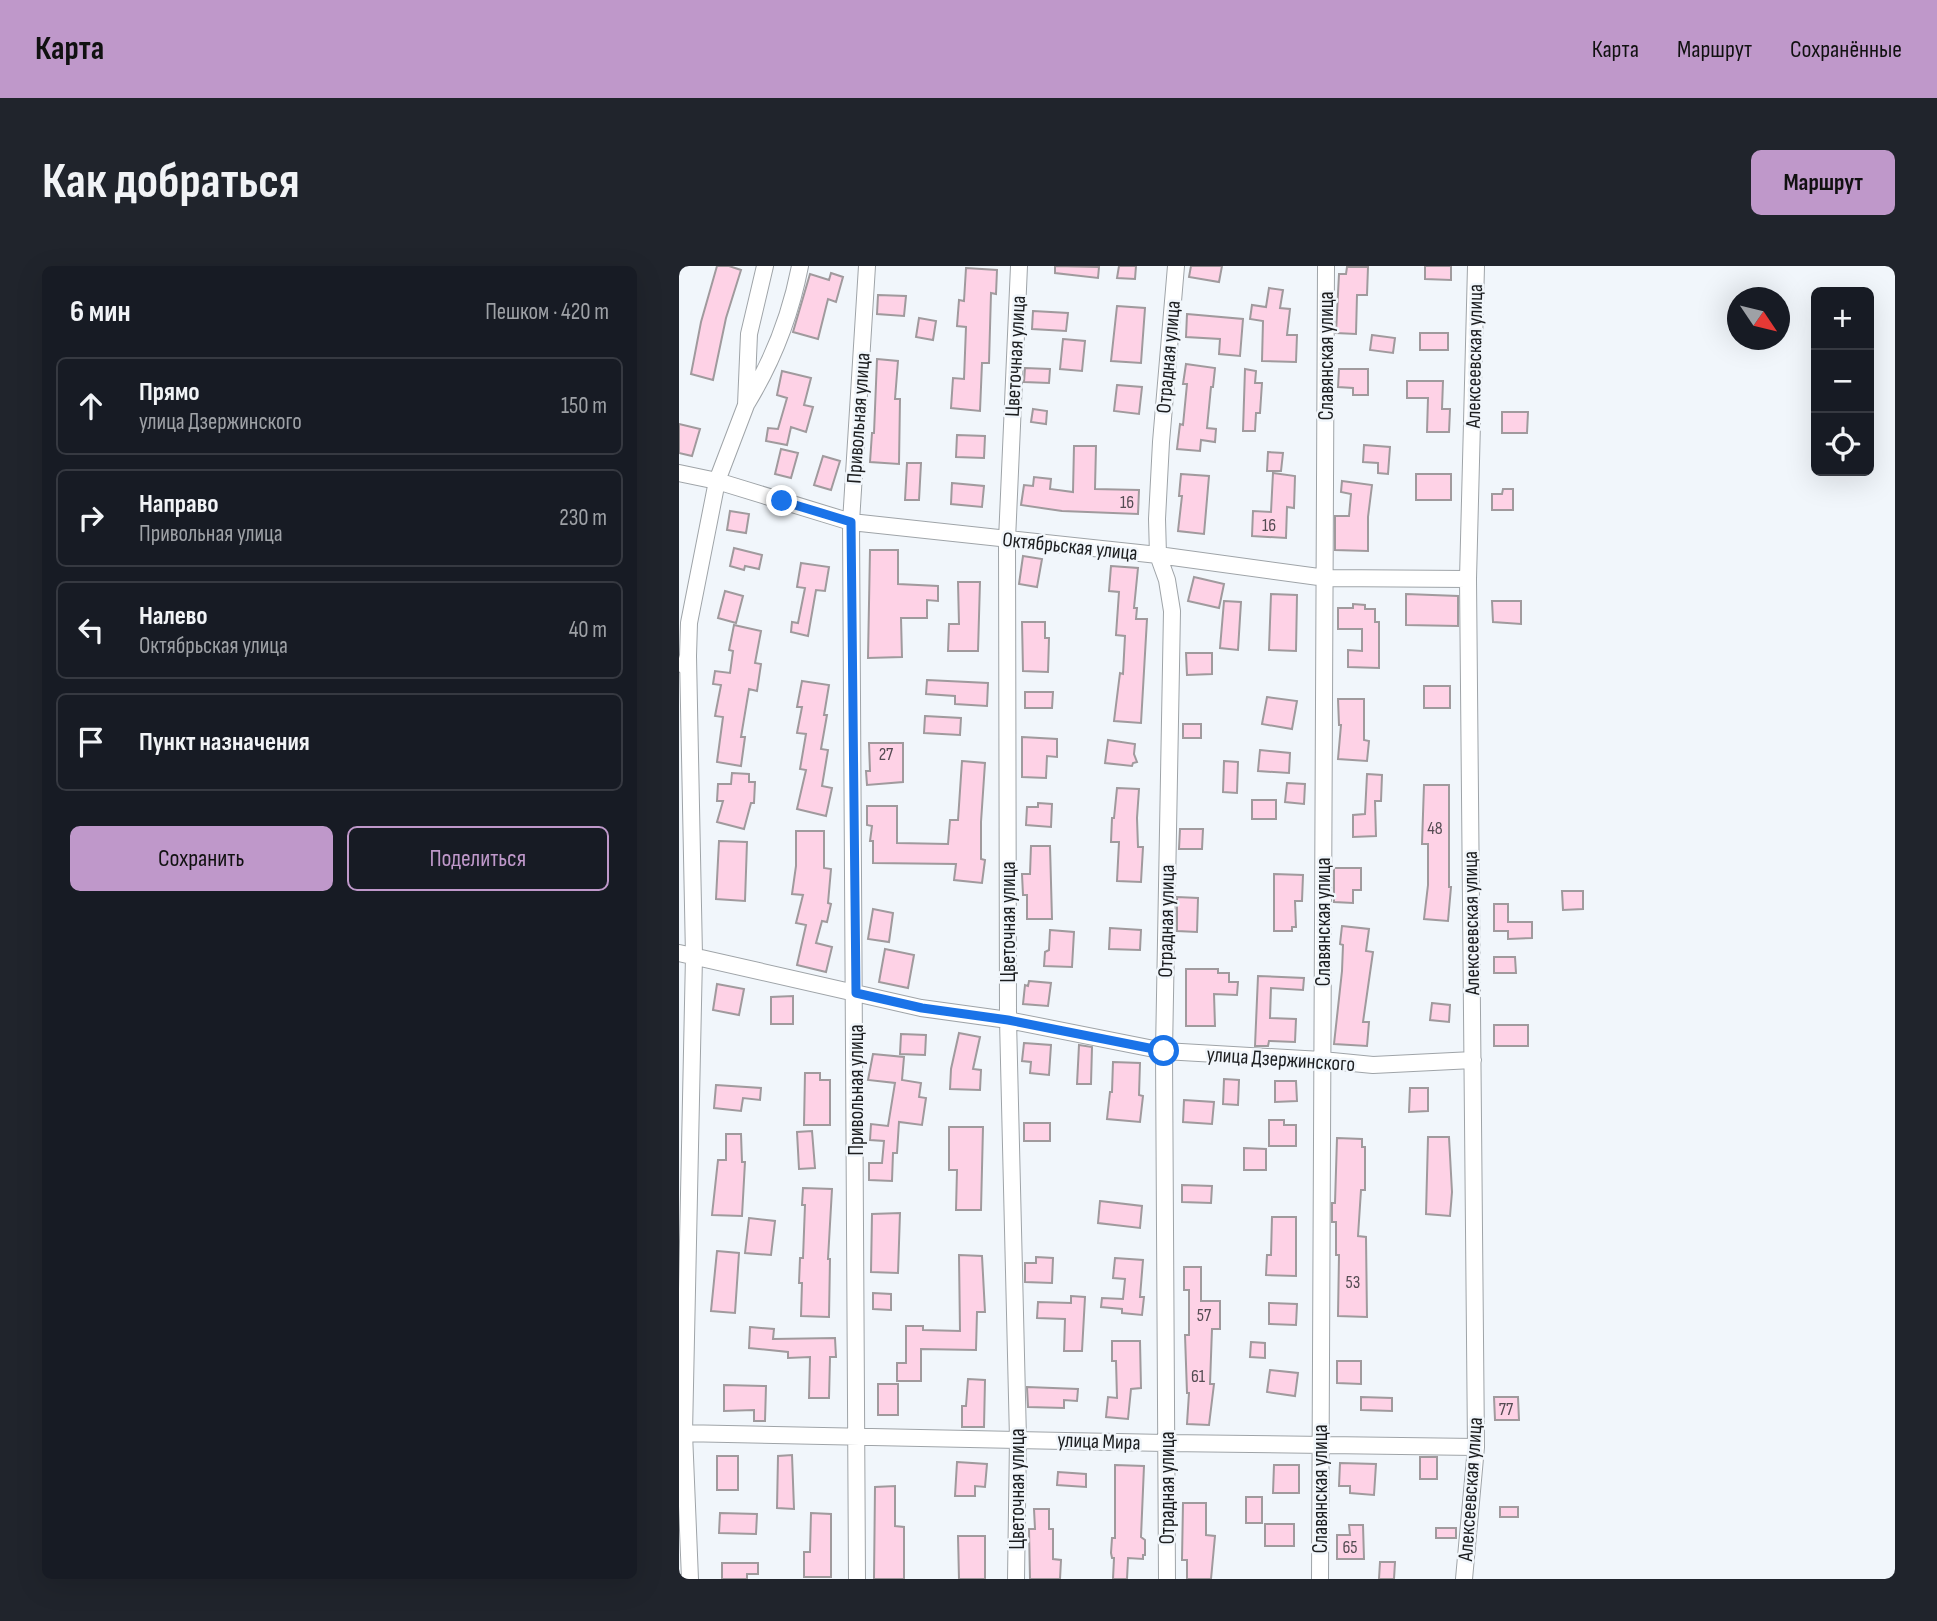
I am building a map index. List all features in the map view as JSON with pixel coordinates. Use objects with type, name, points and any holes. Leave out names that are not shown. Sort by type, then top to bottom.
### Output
[{"type":"street","points":[[745,405],[750,334],[765,266]]},
{"type":"street","points":[[690,1579],[682,1433],[689,623],[717,481],[745,405],[771,359],[800,266]]},
{"type":"street","name":"Привольная улица","points":[[857,1579],[856,993],[851,522],[867,266]]},
{"type":"street","name":"Цветочная улица","points":[[1016,1579],[1018,1439],[1008,1020],[1007,540],[1019,266]]},
{"type":"street","name":"Отрадная улица","points":[[1167,1579],[1164,1051],[1171,611],[1167,580],[1158,555],[1161,442],[1176,266]]},
{"type":"street","name":"Славянская улица","points":[[1320,1579],[1326,266]]},
{"type":"street","name":"Алексеевская улица","points":[[1464,1579],[1476,1447],[1468,579],[1476,266]]},
{"type":"street","name":"Октябрьская улица","points":[[679,473],[717,481],[851,522],[1158,555],[1326,578],[1468,579]]},
{"type":"street","points":[[679,685],[688,656]]},
{"type":"street","name":"улица Дзержинского","points":[[687,954],[922,1008],[1008,1020],[1164,1051],[1373,1065],[1473,1060]]},
{"type":"street","name":"улица Мира","points":[[682,1433],[1476,1447]]},
{"type":"building","points":[[717,266],[741,270],[726,318],[713,380],[691,374],[701,322]]},
{"type":"building","points":[[1055,266],[1099,267],[1098,278],[1055,273]]},
{"type":"building","points":[[1119,266],[1136,266],[1135,279],[1117,278]]},
{"type":"building","points":[[1191,266],[1222,266],[1219,282],[1189,277]]},
{"type":"building","points":[[1425,266],[1451,266],[1451,280],[1425,279]]},
{"type":"building","points":[[1347,267],[1368,267],[1367,295],[1357,295],[1356,334],[1336,333],[1339,274],[1346,274]]},
{"type":"building","points":[[966,268],[997,270],[996,294],[991,293],[989,363],[982,363],[980,411],[951,408],[953,378],[964,379],[966,327],[957,326],[959,300],[964,301]]},
{"type":"building","points":[[831,273],[843,277],[836,302],[828,299],[818,339],[793,332],[810,274],[829,280]]},
{"type":"building","points":[[1269,288],[1283,290],[1280,308],[1290,309],[1287,335],[1297,335],[1296,362],[1262,361],[1263,321],[1250,319],[1252,305],[1266,307]]},
{"type":"building","points":[[878,295],[906,296],[904,316],[877,314]]},
{"type":"building","points":[[1117,306],[1145,308],[1141,363],[1111,361]]},
{"type":"building","points":[[1033,311],[1068,313],[1066,331],[1032,329]]},
{"type":"building","points":[[1187,314],[1243,319],[1240,356],[1219,354],[1220,339],[1186,337]]},
{"type":"building","points":[[919,318],[936,321],[933,340],[916,337]]},
{"type":"building","points":[[1420,333],[1448,333],[1448,350],[1420,350]]},
{"type":"building","points":[[1372,335],[1395,338],[1393,353],[1370,350]]},
{"type":"building","points":[[1063,339],[1085,341],[1082,371],[1060,369]]},
{"type":"building","points":[[877,359],[898,361],[895,399],[900,399],[899,464],[870,462]]},
{"type":"building","points":[[1186,364],[1215,368],[1207,428],[1216,429],[1215,442],[1201,440],[1200,451],[1177,449],[1180,424],[1183,425]]},
{"type":"building","points":[[1025,368],[1050,369],[1049,383],[1024,382]]},
{"type":"building","points":[[1245,369],[1256,371],[1255,383],[1262,383],[1260,413],[1256,413],[1255,431],[1243,431]]},
{"type":"building","points":[[1339,369],[1368,369],[1368,395],[1353,395],[1353,388],[1338,387]]},
{"type":"building","points":[[782,371],[811,378],[804,405],[813,407],[806,432],[791,427],[787,445],[766,441],[768,428],[778,429],[787,398],[777,395]]},
{"type":"building","points":[[1407,381],[1443,381],[1442,409],[1450,409],[1449,432],[1427,432],[1428,398],[1407,398]]},
{"type":"building","points":[[1117,385],[1142,387],[1139,414],[1114,411]]},
{"type":"building","points":[[1033,409],[1047,411],[1046,424],[1031,422]]},
{"type":"building","points":[[1502,412],[1528,412],[1527,433],[1502,433]]},
{"type":"building","points":[[679,424],[700,429],[692,456],[679,453]]},
{"type":"building","points":[[957,435],[985,436],[984,458],[956,457]]},
{"type":"building","points":[[1364,445],[1390,447],[1388,474],[1378,473],[1378,463],[1363,462]]},
{"type":"building","points":[[1074,446],[1096,446],[1095,489],[1139,490],[1138,514],[1062,511],[1021,505],[1024,485],[1033,486],[1034,477],[1051,479],[1050,489],[1073,492]]},
{"type":"building","points":[[781,449],[798,453],[791,478],[775,474]]},
{"type":"building","points":[[1268,452],[1283,453],[1281,471],[1267,471]]},
{"type":"building","points":[[823,456],[840,461],[831,490],[814,485]]},
{"type":"building","points":[[907,463],[921,463],[919,500],[905,500]]},
{"type":"building","points":[[1273,473],[1295,476],[1294,508],[1287,507],[1286,538],[1252,536],[1253,511],[1271,512]]},
{"type":"building","points":[[1181,474],[1209,476],[1204,534],[1178,531],[1182,496],[1179,496]]},
{"type":"building","points":[[1416,474],[1451,474],[1451,500],[1416,500]]},
{"type":"building","points":[[1342,481],[1372,485],[1368,551],[1335,550],[1335,516],[1349,516],[1351,494],[1341,492]]},
{"type":"building","points":[[952,483],[984,486],[982,507],[951,504]]},
{"type":"building","points":[[1503,489],[1513,489],[1513,510],[1492,510],[1492,494],[1502,494]]},
{"type":"building","points":[[730,511],[749,514],[746,533],[727,530]]},
{"type":"building","points":[[734,548],[762,555],[759,569],[745,566],[744,570],[730,566]]},
{"type":"building","points":[[870,550],[898,550],[898,584],[938,586],[938,601],[927,600],[927,618],[901,618],[902,657],[868,658]]},
{"type":"building","points":[[1023,556],[1042,559],[1037,587],[1019,584]]},
{"type":"building","points":[[801,563],[829,567],[825,591],[816,590],[808,636],[791,632],[792,622],[798,623],[805,588],[797,587]]},
{"type":"building","points":[[1111,566],[1138,568],[1134,608],[1137,608],[1136,619],[1147,619],[1141,723],[1114,721],[1120,673],[1123,674],[1125,636],[1116,635],[1119,592],[1109,591]]},
{"type":"building","points":[[1194,577],[1224,584],[1219,608],[1188,601]]},
{"type":"building","points":[[958,582],[980,582],[978,651],[948,651],[949,624],[959,624]]},
{"type":"building","points":[[725,591],[743,596],[736,623],[718,618]]},
{"type":"building","points":[[1271,594],[1297,595],[1296,651],[1269,650]]},
{"type":"building","points":[[1406,594],[1458,596],[1458,626],[1406,625]]},
{"type":"building","points":[[1224,601],[1241,602],[1238,650],[1220,648]]},
{"type":"building","points":[[1492,601],[1521,601],[1521,624],[1493,622]]},
{"type":"building","points":[[1353,604],[1365,605],[1365,609],[1375,609],[1375,622],[1379,622],[1379,668],[1348,667],[1348,650],[1362,651],[1362,629],[1338,629],[1338,608],[1353,608]]},
{"type":"building","points":[[1022,622],[1045,622],[1045,638],[1049,638],[1048,672],[1023,671]]},
{"type":"building","points":[[734,625],[761,631],[755,663],[761,664],[757,691],[749,689],[741,737],[745,737],[741,766],[717,762],[723,717],[715,716],[721,685],[713,684],[715,671],[730,673],[733,651],[729,650]]},
{"type":"building","points":[[1186,653],[1212,653],[1212,674],[1187,675]]},
{"type":"building","points":[[927,680],[988,683],[987,706],[955,704],[955,696],[926,694]]},
{"type":"building","points":[[802,681],[829,685],[821,749],[828,750],[822,786],[832,788],[826,816],[797,809],[806,770],[800,769],[806,734],[797,733],[802,707],[797,707]]},
{"type":"building","points":[[1424,686],[1450,686],[1450,708],[1424,708]]},
{"type":"building","points":[[1025,692],[1053,692],[1052,708],[1025,708]]},
{"type":"building","points":[[1267,697],[1297,701],[1292,729],[1262,724]]},
{"type":"building","points":[[1338,699],[1364,699],[1364,740],[1369,741],[1367,761],[1338,759],[1341,725]]},
{"type":"building","points":[[925,716],[961,718],[960,735],[924,733]]},
{"type":"building","points":[[1183,724],[1201,724],[1201,738],[1183,738]]},
{"type":"building","points":[[1022,737],[1057,739],[1057,757],[1047,756],[1046,778],[1022,777]]},
{"type":"building","points":[[1108,740],[1135,744],[1137,762],[1132,766],[1105,763]]},
{"type":"building","points":[[869,743],[903,743],[903,782],[867,785],[866,771],[870,771]]},
{"type":"building","points":[[1260,750],[1290,753],[1289,773],[1258,771]]},
{"type":"building","points":[[962,761],[985,763],[981,822],[981,859],[985,860],[982,883],[954,880],[956,864],[873,863],[873,841],[870,841],[872,826],[867,825],[867,806],[897,806],[897,843],[948,844],[950,820],[958,820]]},
{"type":"building","points":[[1224,761],[1238,762],[1237,793],[1223,792]]},
{"type":"building","points":[[732,773],[749,774],[749,782],[755,782],[754,803],[751,803],[744,829],[717,822],[723,801],[717,801],[718,784],[731,784]]},
{"type":"building","points":[[1367,774],[1382,775],[1381,801],[1375,801],[1376,836],[1353,837],[1353,815],[1365,814]]},
{"type":"building","points":[[1287,783],[1305,784],[1304,804],[1285,802]]},
{"type":"building","points":[[1424,785],[1449,785],[1451,887],[1448,921],[1424,919],[1428,885],[1428,844],[1422,844]]},
{"type":"building","points":[[1117,788],[1139,789],[1138,847],[1143,847],[1141,882],[1117,881],[1119,842],[1111,842]]},
{"type":"building","points":[[1252,800],[1276,800],[1276,819],[1252,819]]},
{"type":"building","points":[[1038,803],[1052,804],[1051,827],[1026,825],[1027,807],[1038,807]]},
{"type":"building","points":[[1180,829],[1203,829],[1202,849],[1179,849]]},
{"type":"building","points":[[796,831],[824,831],[824,868],[831,869],[828,903],[831,904],[827,922],[822,921],[816,943],[832,947],[826,972],[797,965],[806,925],[796,923],[803,895],[792,894],[796,866]]},
{"type":"building","points":[[719,841],[747,842],[745,901],[716,899]]},
{"type":"building","points":[[1031,846],[1050,846],[1052,919],[1027,919],[1027,895],[1023,895],[1022,874],[1030,874]]},
{"type":"building","points":[[1334,868],[1361,868],[1361,890],[1353,890],[1353,903],[1334,902]]},
{"type":"building","points":[[1274,874],[1303,875],[1302,901],[1295,901],[1296,927],[1292,927],[1292,931],[1274,931]]},
{"type":"building","points":[[1562,891],[1583,891],[1583,909],[1563,910]]},
{"type":"building","points":[[1177,897],[1198,898],[1197,932],[1177,931]]},
{"type":"building","points":[[1494,904],[1508,904],[1508,922],[1532,922],[1532,938],[1508,939],[1508,931],[1494,931]]},
{"type":"building","points":[[873,909],[893,913],[889,942],[868,939]]},
{"type":"building","points":[[1342,926],[1369,929],[1366,951],[1373,952],[1363,1022],[1369,1022],[1367,1046],[1334,1044],[1342,971]]},
{"type":"building","points":[[1110,928],[1141,930],[1140,950],[1109,949]]},
{"type":"building","points":[[1050,930],[1074,932],[1072,967],[1044,966],[1045,952],[1049,950]]},
{"type":"building","points":[[885,949],[914,955],[908,988],[879,982]]},
{"type":"building","points":[[1494,957],[1515,957],[1516,973],[1494,973]]},
{"type":"building","points":[[1186,969],[1218,969],[1218,973],[1229,973],[1229,982],[1238,982],[1237,995],[1214,994],[1215,1026],[1186,1026]]},
{"type":"building","points":[[1258,976],[1304,978],[1303,990],[1271,988],[1270,1018],[1296,1019],[1295,1042],[1269,1041],[1268,1046],[1255,1046]]},
{"type":"building","points":[[1029,981],[1051,983],[1048,1006],[1023,1004],[1025,985],[1028,986]]},
{"type":"building","points":[[717,984],[744,989],[739,1015],[713,1010]]},
{"type":"building","points":[[793,996],[793,1024],[771,1024],[771,997]]},
{"type":"building","points":[[1432,1003],[1450,1005],[1449,1022],[1430,1020]]},
{"type":"building","points":[[1494,1025],[1528,1025],[1528,1046],[1494,1046]]},
{"type":"building","points":[[959,1033],[980,1037],[973,1069],[981,1070],[980,1090],[950,1089],[951,1069]]},
{"type":"building","points":[[901,1034],[926,1035],[925,1055],[900,1054]]},
{"type":"building","points":[[1024,1043],[1051,1045],[1049,1075],[1030,1073],[1031,1062],[1022,1061]]},
{"type":"building","points":[[1079,1045],[1092,1047],[1091,1084],[1077,1084]]},
{"type":"building","points":[[873,1054],[904,1057],[902,1080],[921,1083],[919,1097],[926,1098],[922,1125],[899,1122],[897,1153],[893,1153],[892,1181],[869,1180],[869,1163],[882,1163],[884,1141],[870,1140],[871,1124],[888,1126],[895,1083],[868,1080]]},
{"type":"building","points":[[1113,1062],[1140,1063],[1139,1095],[1143,1096],[1140,1122],[1107,1119],[1112,1092]]},
{"type":"building","points":[[805,1073],[820,1073],[820,1080],[830,1080],[830,1125],[804,1125]]},
{"type":"building","points":[[1224,1079],[1239,1080],[1238,1105],[1223,1104]]},
{"type":"building","points":[[1275,1081],[1296,1081],[1297,1101],[1275,1102]]},
{"type":"building","points":[[716,1085],[761,1088],[760,1100],[743,1098],[741,1111],[714,1108]]},
{"type":"building","points":[[1410,1088],[1428,1088],[1428,1111],[1409,1112]]},
{"type":"building","points":[[1184,1100],[1214,1102],[1212,1124],[1183,1122]]},
{"type":"building","points":[[1269,1120],[1284,1120],[1284,1125],[1296,1125],[1296,1146],[1269,1146]]},
{"type":"building","points":[[1024,1123],[1050,1123],[1050,1141],[1024,1141]]},
{"type":"building","points":[[949,1127],[983,1127],[981,1210],[956,1210],[957,1170],[949,1170]]},
{"type":"building","points":[[812,1131],[815,1168],[799,1169],[797,1132]]},
{"type":"building","points":[[726,1134],[741,1134],[742,1162],[745,1162],[742,1216],[712,1215],[718,1160],[726,1160]]},
{"type":"building","points":[[1428,1137],[1449,1137],[1452,1192],[1450,1216],[1426,1214]]},
{"type":"building","points":[[1337,1138],[1362,1139],[1362,1147],[1365,1147],[1365,1190],[1361,1190],[1358,1236],[1366,1237],[1367,1317],[1338,1316],[1339,1255],[1336,1255],[1336,1222],[1332,1222]]},
{"type":"building","points":[[1244,1148],[1266,1149],[1266,1170],[1244,1170]]},
{"type":"building","points":[[1182,1185],[1212,1186],[1211,1203],[1182,1202]]},
{"type":"building","points":[[803,1188],[832,1189],[828,1259],[829,1317],[801,1316],[802,1283],[799,1283],[800,1258],[803,1258]]},
{"type":"building","points":[[1100,1201],[1142,1206],[1140,1228],[1098,1223]]},
{"type":"building","points":[[900,1213],[898,1273],[871,1272],[872,1214]]},
{"type":"building","points":[[1272,1217],[1296,1217],[1296,1276],[1266,1275],[1267,1255],[1271,1255]]},
{"type":"building","points":[[749,1218],[775,1221],[771,1255],[745,1253]]},
{"type":"building","points":[[717,1251],[739,1253],[735,1313],[711,1311]]},
{"type":"building","points":[[959,1255],[982,1256],[985,1312],[977,1312],[976,1350],[921,1349],[921,1381],[897,1381],[897,1363],[906,1363],[906,1326],[923,1326],[923,1330],[960,1331]]},
{"type":"building","points":[[1036,1257],[1053,1258],[1052,1283],[1025,1282],[1025,1263],[1036,1263]]},
{"type":"building","points":[[1115,1258],[1143,1260],[1140,1297],[1144,1297],[1142,1315],[1101,1307],[1102,1298],[1123,1299],[1125,1279],[1113,1278]]},
{"type":"building","points":[[1184,1267],[1201,1267],[1201,1301],[1220,1301],[1220,1329],[1212,1329],[1210,1384],[1214,1384],[1209,1425],[1187,1424],[1189,1393],[1185,1335],[1189,1335],[1189,1290],[1184,1290]]},
{"type":"building","points":[[873,1293],[891,1294],[891,1310],[873,1309]]},
{"type":"building","points":[[1071,1296],[1085,1297],[1082,1351],[1064,1351],[1065,1319],[1037,1318],[1038,1302],[1071,1303]]},
{"type":"building","points":[[1269,1303],[1297,1304],[1296,1325],[1269,1324]]},
{"type":"building","points":[[750,1327],[774,1329],[773,1339],[835,1338],[836,1357],[830,1357],[829,1398],[809,1398],[810,1357],[788,1358],[788,1352],[749,1348]]},
{"type":"building","points":[[1112,1341],[1140,1341],[1141,1388],[1131,1389],[1128,1419],[1106,1417],[1108,1397],[1117,1398],[1116,1361],[1112,1361]]},
{"type":"building","points":[[1251,1342],[1265,1343],[1265,1358],[1250,1357]]},
{"type":"building","points":[[1337,1361],[1361,1361],[1361,1384],[1337,1383]]},
{"type":"building","points":[[1270,1370],[1298,1373],[1295,1396],[1267,1392]]},
{"type":"building","points":[[968,1379],[985,1380],[984,1427],[962,1427],[962,1406],[966,1406]]},
{"type":"building","points":[[878,1384],[898,1384],[898,1415],[878,1415]]},
{"type":"building","points":[[724,1385],[766,1386],[765,1421],[754,1421],[754,1410],[724,1411]]},
{"type":"building","points":[[1027,1387],[1078,1389],[1077,1401],[1064,1400],[1064,1408],[1028,1407]]},
{"type":"building","points":[[1361,1397],[1392,1398],[1392,1411],[1361,1410]]},
{"type":"building","points":[[1494,1397],[1518,1397],[1519,1420],[1495,1420]]},
{"type":"building","points":[[792,1455],[794,1509],[777,1508],[778,1456]]},
{"type":"building","points":[[717,1456],[738,1456],[738,1490],[717,1490]]},
{"type":"building","points":[[1420,1457],[1437,1457],[1437,1479],[1420,1479]]},
{"type":"building","points":[[957,1462],[987,1464],[985,1487],[975,1486],[975,1496],[955,1496]]},
{"type":"building","points":[[1340,1463],[1376,1464],[1374,1495],[1350,1493],[1350,1486],[1339,1486]]},
{"type":"building","points":[[1115,1465],[1144,1466],[1141,1537],[1145,1540],[1145,1555],[1143,1559],[1128,1558],[1127,1579],[1113,1579],[1114,1558],[1111,1553],[1112,1538],[1115,1538]]},
{"type":"building","points":[[1274,1465],[1299,1465],[1299,1493],[1273,1493]]},
{"type":"building","points":[[1058,1472],[1086,1474],[1086,1487],[1057,1485]]},
{"type":"building","points":[[895,1486],[895,1526],[904,1527],[904,1579],[874,1579],[875,1487]]},
{"type":"building","points":[[1246,1497],[1262,1497],[1262,1523],[1246,1523]]},
{"type":"building","points":[[1183,1503],[1206,1503],[1206,1535],[1215,1536],[1211,1579],[1187,1579],[1187,1560],[1182,1560]]},
{"type":"building","points":[[1500,1507],[1518,1507],[1518,1517],[1500,1517]]},
{"type":"building","points":[[1034,1509],[1049,1509],[1049,1529],[1053,1529],[1053,1559],[1061,1560],[1060,1579],[1030,1579],[1029,1529],[1035,1529]]},
{"type":"building","points":[[720,1513],[757,1514],[756,1534],[719,1533]]},
{"type":"building","points":[[811,1513],[831,1514],[831,1577],[804,1577],[804,1552],[810,1552]]},
{"type":"building","points":[[1265,1524],[1294,1524],[1294,1546],[1265,1546]]},
{"type":"building","points":[[1349,1525],[1363,1525],[1364,1559],[1337,1559],[1337,1535],[1350,1535]]},
{"type":"building","points":[[1436,1528],[1456,1528],[1456,1538],[1436,1538]]},
{"type":"building","points":[[958,1536],[985,1536],[985,1579],[959,1579]]},
{"type":"building","points":[[1380,1562],[1395,1562],[1394,1579],[1379,1579]]},
{"type":"building","points":[[722,1563],[758,1563],[758,1574],[747,1574],[747,1579],[722,1579]]},
{"type":"route","points":[[782,501],[851,522],[856,993],[922,1008],[1008,1020],[1164,1051]]}]
